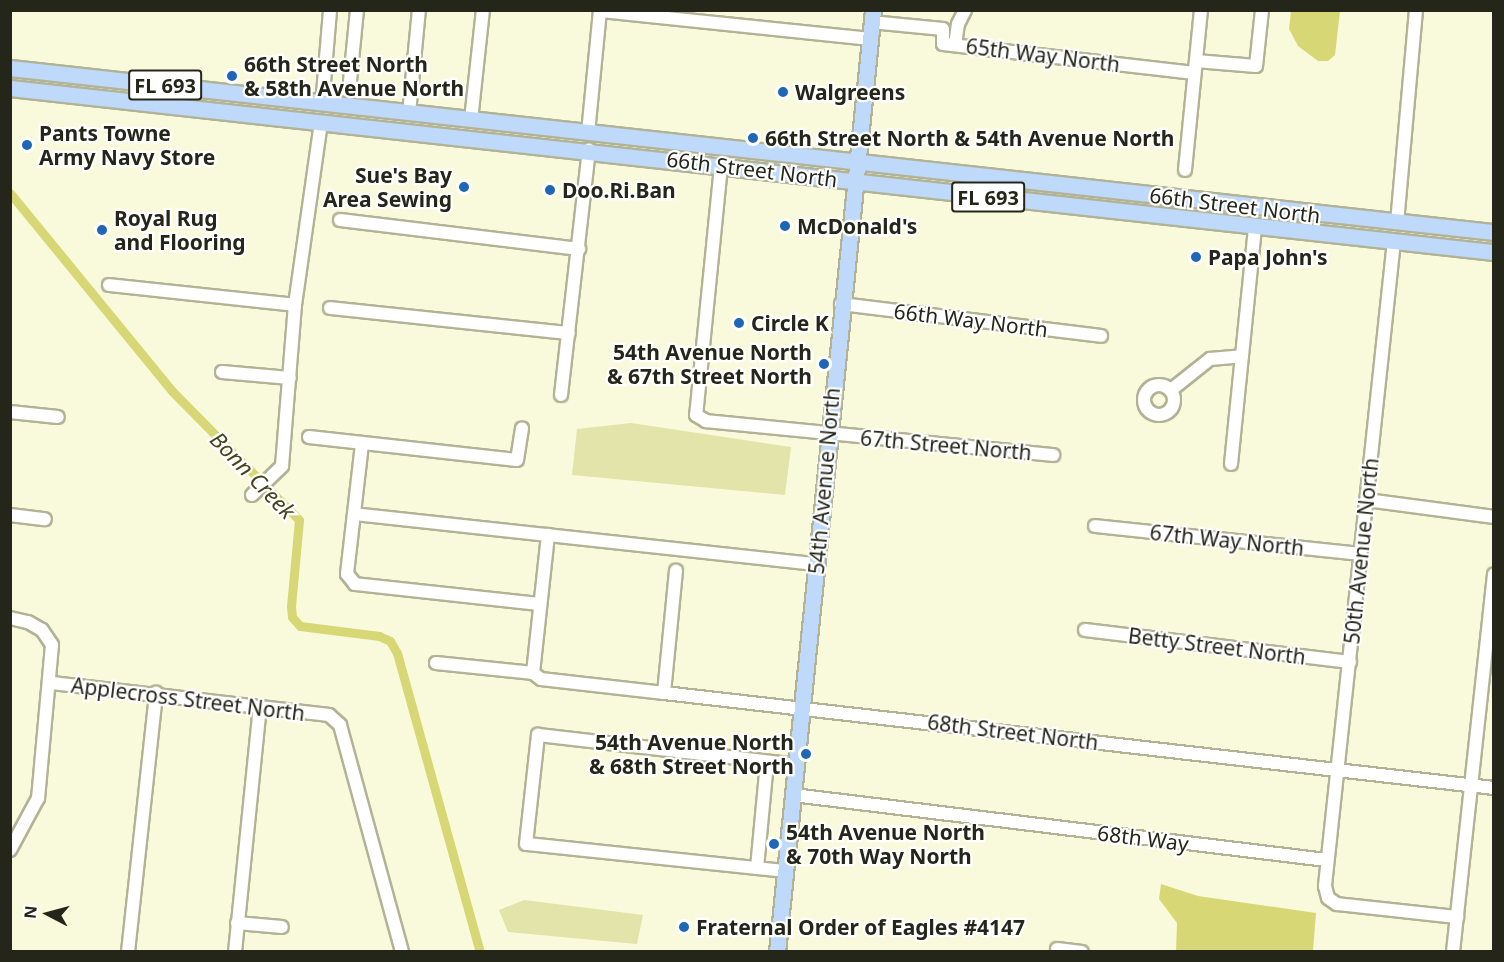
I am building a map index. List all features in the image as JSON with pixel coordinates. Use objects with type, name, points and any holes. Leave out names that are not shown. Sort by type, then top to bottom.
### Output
[{"type":"main road","name":"54th Avenue North","points":[[777,951],[827,434],[872,16]]},
{"type":"main road","name":"66th Street North","points":[[10,68],[1494,232]]},
{"type":"main road","name":"66th Street North","points":[[10,88],[589,150],[855,182],[1494,252]]},
{"type":"main road","points":[[196,109],[209,101],[298,111],[319,103]]},
{"type":"main road","points":[[321,123],[336,116],[407,121],[414,113]]},
{"type":"main road","points":[[488,140],[571,140],[588,133]]},
{"type":"main road","points":[[589,150],[609,146],[665,150],[685,143]]},
{"type":"main road","points":[[1007,199],[1020,190],[1053,192],[1057,184]]},
{"type":"main road","points":[[1072,206],[1079,197],[1114,199],[1126,192]]},
{"type":"main road","points":[[1131,213],[1141,203],[1226,212],[1243,205]]},
{"type":"main road","points":[[1294,231],[1321,224],[1381,230],[1397,223]]},
{"type":"main road","points":[[1394,241],[1412,234],[1456,238],[1474,231]]},
{"type":"street","points":[[319,103],[323,94],[330,10]]},
{"type":"street","points":[[350,81],[357,10]]},
{"type":"street","points":[[414,113],[419,10]]},
{"type":"street","points":[[471,120],[483,10]]},
{"type":"street","points":[[955,45],[958,24],[965,10]]},
{"type":"street","points":[[1185,170],[1201,10]]},
{"type":"street","name":"65th Way North","points":[[872,16],[944,29],[943,44],[1195,67],[1257,66],[1262,10]]},
{"type":"street","points":[[1397,223],[1416,10]]},
{"type":"street","points":[[588,133],[600,11],[870,39]]},
{"type":"street","points":[[255,492],[282,466],[291,378],[295,305],[321,123]]},
{"type":"street","points":[[561,395],[589,150]]},
{"type":"street","name":"67th Street North","points":[[721,165],[696,415],[706,421],[1053,455]]},
{"type":"street","points":[[340,220],[579,249]]},
{"type":"street","points":[[1231,464],[1255,227]]},
{"type":"street","name":"50th Avenue North","points":[[1326,860],[1350,662],[1394,241]]},
{"type":"street","points":[[109,285],[295,305]]},
{"type":"street","name":"66th Way North","points":[[841,304],[1101,336]]},
{"type":"street","points":[[330,308],[569,333]]},
{"type":"street","points":[[1171,390],[1210,359],[1242,356]]},
{"type":"street","points":[[222,372],[291,378]]},
{"type":"street","points":[[10,412],[58,417]]},
{"type":"street","points":[[309,437],[517,460],[522,428]]},
{"type":"street","points":[[362,444],[347,574],[355,584],[540,604]]},
{"type":"street","points":[[1366,500],[1494,517]]},
{"type":"street","points":[[354,514],[816,564]]},
{"type":"street","points":[[10,515],[45,519]]},
{"type":"street","name":"67th Way North","points":[[1095,526],[1360,554]]},
{"type":"street","points":[[533,673],[548,535]]},
{"type":"street","points":[[664,693],[676,571]]},
{"type":"street","points":[[1453,951],[1494,574]]},
{"type":"street","name":"Applecross Street North","points":[[10,618],[28,622],[46,635],[52,645],[52,682],[329,715],[340,724],[402,951]]},
{"type":"street","name":"Betty Street North","points":[[1085,630],[1350,662]]},
{"type":"street","name":"68th Street North","points":[[436,663],[533,673],[541,678],[664,693],[1494,788]]},
{"type":"street","points":[[10,850],[38,798],[52,682]]},
{"type":"street","points":[[128,951],[156,693]]},
{"type":"street","points":[[234,951],[260,707]]},
{"type":"street","points":[[785,871],[526,844],[538,735],[796,765]]},
{"type":"street","points":[[757,868],[767,762]]},
{"type":"street","name":"68th Way","points":[[793,795],[1326,860]]},
{"type":"street","points":[[1326,860],[1328,898],[1337,904],[1456,916]]},
{"type":"street","points":[[237,923],[282,927]]},
{"type":"street","points":[[1057,949],[1082,951]]},
{"type":"green space","points":[[631,423],[791,447],[785,495],[572,475],[577,429]]},
{"type":"green space","points":[[524,900],[643,915],[637,944],[508,932],[499,910]]},
{"type":"shaded area","points":[[1291,11],[1340,11],[1335,55],[1328,61],[1318,61],[1298,46],[1289,29]]},
{"type":"shaded area","points":[[1161,884],[1198,896],[1316,913],[1313,951],[1176,951],[1177,923],[1159,899]]},
{"type":"waterway","name":"Bonn Creek","points":[[10,193],[172,391],[299,520],[292,617],[300,626],[379,636],[390,641],[397,653],[480,952]]},
{"type":"place","name":"66th Street North & 58th Avenue North","points":[[232,76]]},
{"type":"place","name":"Walgreens","points":[[783,92]]},
{"type":"place","name":"66th Street North & 54th Avenue North","points":[[753,138]]},
{"type":"place","name":"Pants Towne Army Navy Store","points":[[27,145]]},
{"type":"place","name":"Sue's Bay Area Sewing","points":[[464,187]]},
{"type":"place","name":"Doo.Ri.Ban","points":[[550,190]]},
{"type":"place","name":"McDonald's","points":[[785,226]]},
{"type":"place","name":"Royal Rug and Flooring","points":[[102,230]]},
{"type":"place","name":"Papa John's","points":[[1196,257]]},
{"type":"place","name":"Circle K","points":[[739,323]]},
{"type":"place","name":"54th Avenue North & 67th Street North","points":[[824,364]]},
{"type":"place","name":"54th Avenue North & 68th Street North","points":[[806,754]]},
{"type":"place","name":"54th Avenue North & 70th Way North","points":[[774,844]]},
{"type":"place","name":"Fraternal Order of Eagles #4147","points":[[684,927]]}]
